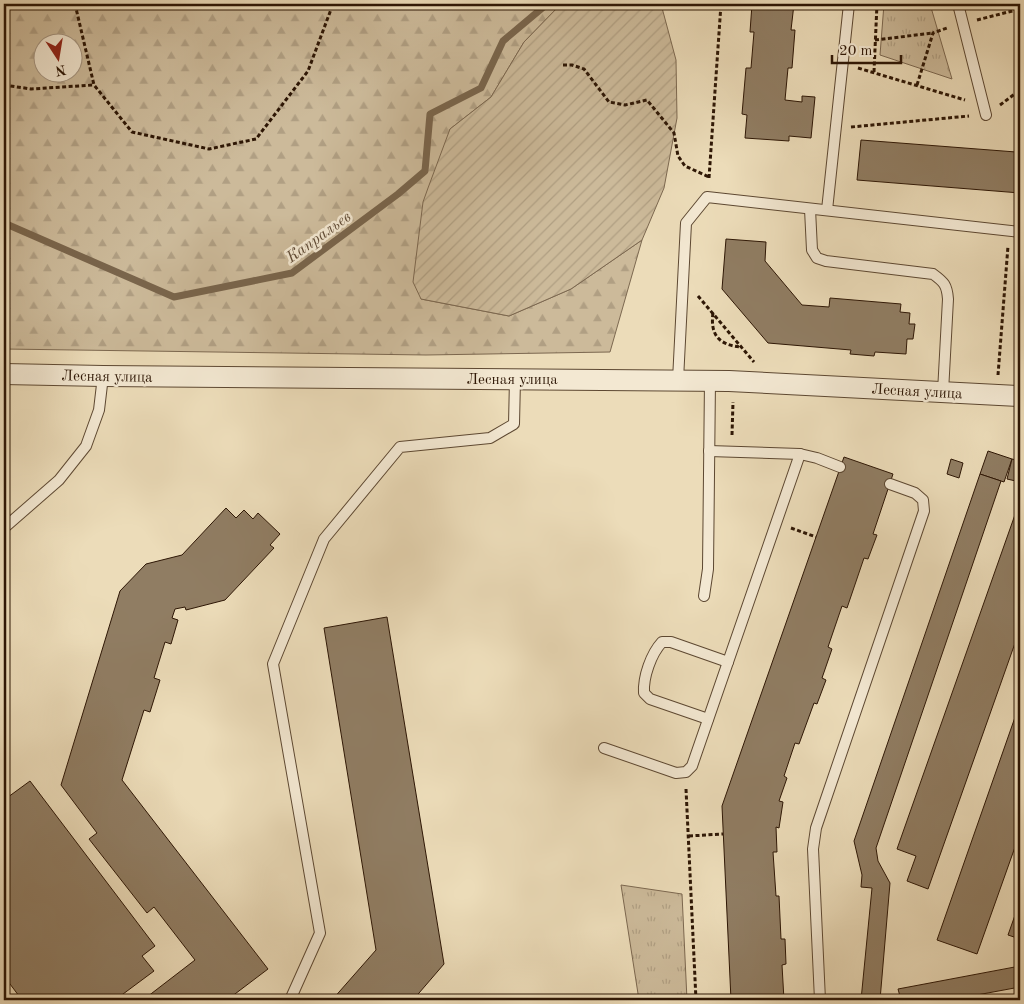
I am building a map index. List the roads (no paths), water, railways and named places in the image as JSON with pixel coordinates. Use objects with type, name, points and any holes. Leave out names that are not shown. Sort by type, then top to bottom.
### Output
[{"type":"street","name":"Лесная улица","points":[[4,374],[710,380],[1020,396]]},
{"type":"lane","points":[[826,210],[849,4]]},
{"type":"lane","points":[[958,4],[985,111]]},
{"type":"lane","points":[[678,380],[686,222],[707,197],[1020,232]]},
{"type":"lane","points":[[810,209],[812,250],[817,258],[826,261],[933,274],[941,279],[947,287],[943,392]]},
{"type":"lane","points":[[4,528],[59,480],[86,446],[99,410],[103,376]]},
{"type":"lane","points":[[290,1000],[320,933],[273,664],[324,539],[400,447],[490,438],[514,424],[515,379]]},
{"type":"lane","points":[[704,596],[708,569],[710,380]]},
{"type":"lane","points":[[709,451],[800,454],[840,467]]},
{"type":"lane","points":[[604,748],[676,773],[686,772],[692,766],[800,454]]},
{"type":"lane","points":[[820,1000],[813,849],[816,828],[924,511],[923,500],[915,493],[890,484]]},
{"type":"lane","points":[[708,719],[650,699],[644,693],[643,683],[655,649],[662,642],[672,642],[728,662]]},
{"type":"waterway","name":"Капральев","points":[[4,223],[174,297],[292,273],[398,194],[425,171],[430,114],[481,88],[503,41],[547,4]]}]
